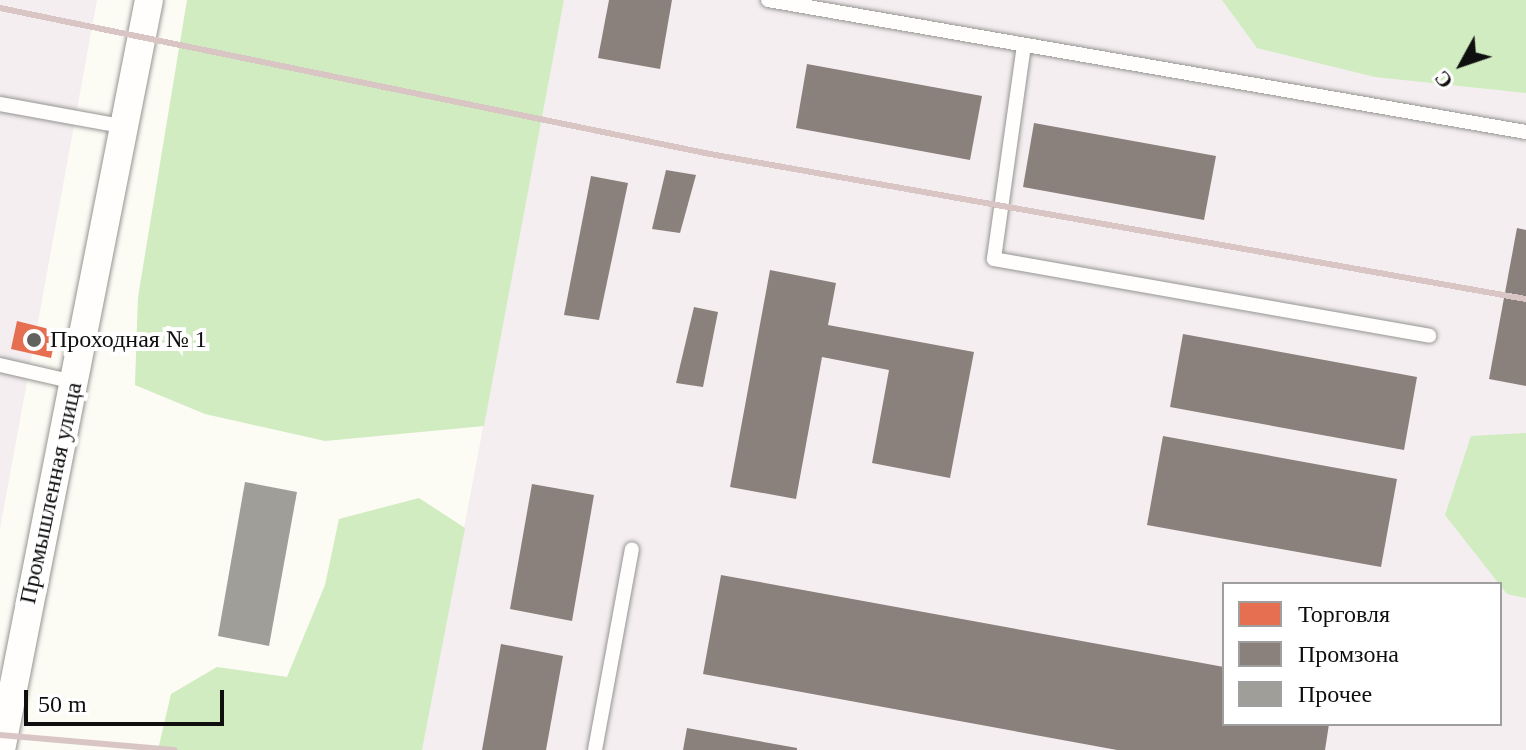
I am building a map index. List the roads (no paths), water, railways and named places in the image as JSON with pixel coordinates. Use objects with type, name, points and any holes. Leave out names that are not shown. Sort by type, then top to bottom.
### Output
[{"type":"street","name":"Промышленная улица","points":[[1,750],[149,0]]},
{"type":"lane","points":[[768,0],[1526,132]]},
{"type":"lane","points":[[1024,45],[994,259],[1429,336]]},
{"type":"lane","points":[[0,104],[126,127]]},
{"type":"lane","points":[[0,365],[74,382]]},
{"type":"lane","points":[[595,750],[632,549]]},
{"type":"railway","points":[[0,8],[710,154],[1526,299]]},
{"type":"railway","points":[[0,735],[174,750]]},
{"type":"place","name":"Проходная № 1","points":[[34,340]]}]
